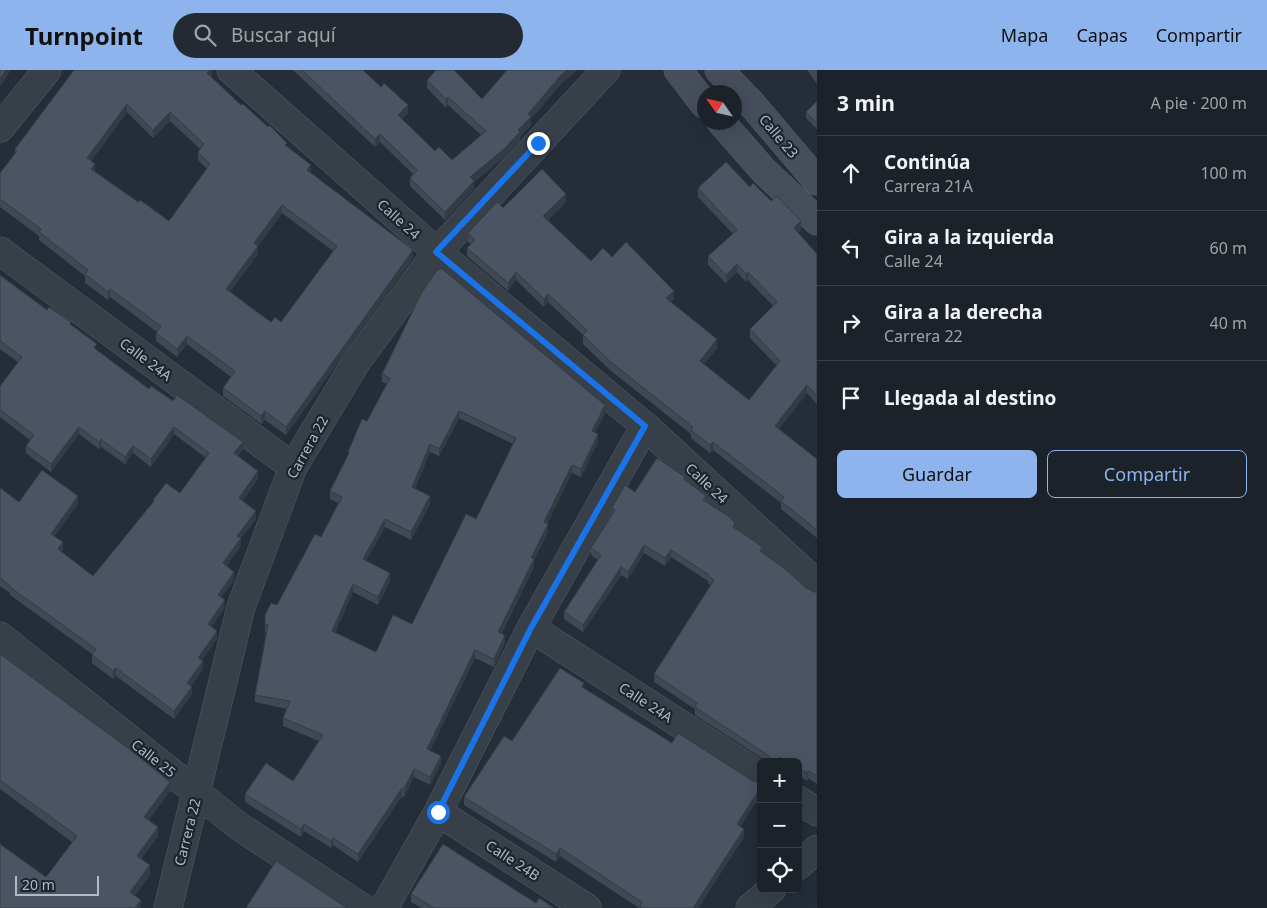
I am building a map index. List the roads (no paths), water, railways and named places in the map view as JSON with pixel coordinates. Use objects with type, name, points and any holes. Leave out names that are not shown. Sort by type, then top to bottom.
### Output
[{"type":"street","points":[[0,128],[47,70]]},
{"type":"street","name":"Calle 24","points":[[231,70],[436,252],[645,426],[817,584]]},
{"type":"street","name":"Carrera 22","points":[[168,908],[242,607],[293,467],[355,364],[436,252],[606,70]]},
{"type":"street","points":[[678,70],[697,95]]},
{"type":"street","name":"Calle 23","points":[[719,70],[750,102],[817,181]]},
{"type":"street","points":[[728,130],[764,170],[817,221]]},
{"type":"street","name":"Calle 24A","points":[[0,251],[293,467]]},
{"type":"street","points":[[384,908],[438,812],[531,628],[645,426]]},
{"type":"street","name":"Calle 24A","points":[[531,628],[757,773]]},
{"type":"street","name":"Calle 25","points":[[0,636],[240,827],[362,908]]},
{"type":"street","points":[[802,803],[817,812]]},
{"type":"street","name":"Calle 24B","points":[[438,812],[587,908]]},
{"type":"street","points":[[802,862],[817,849]]}]
